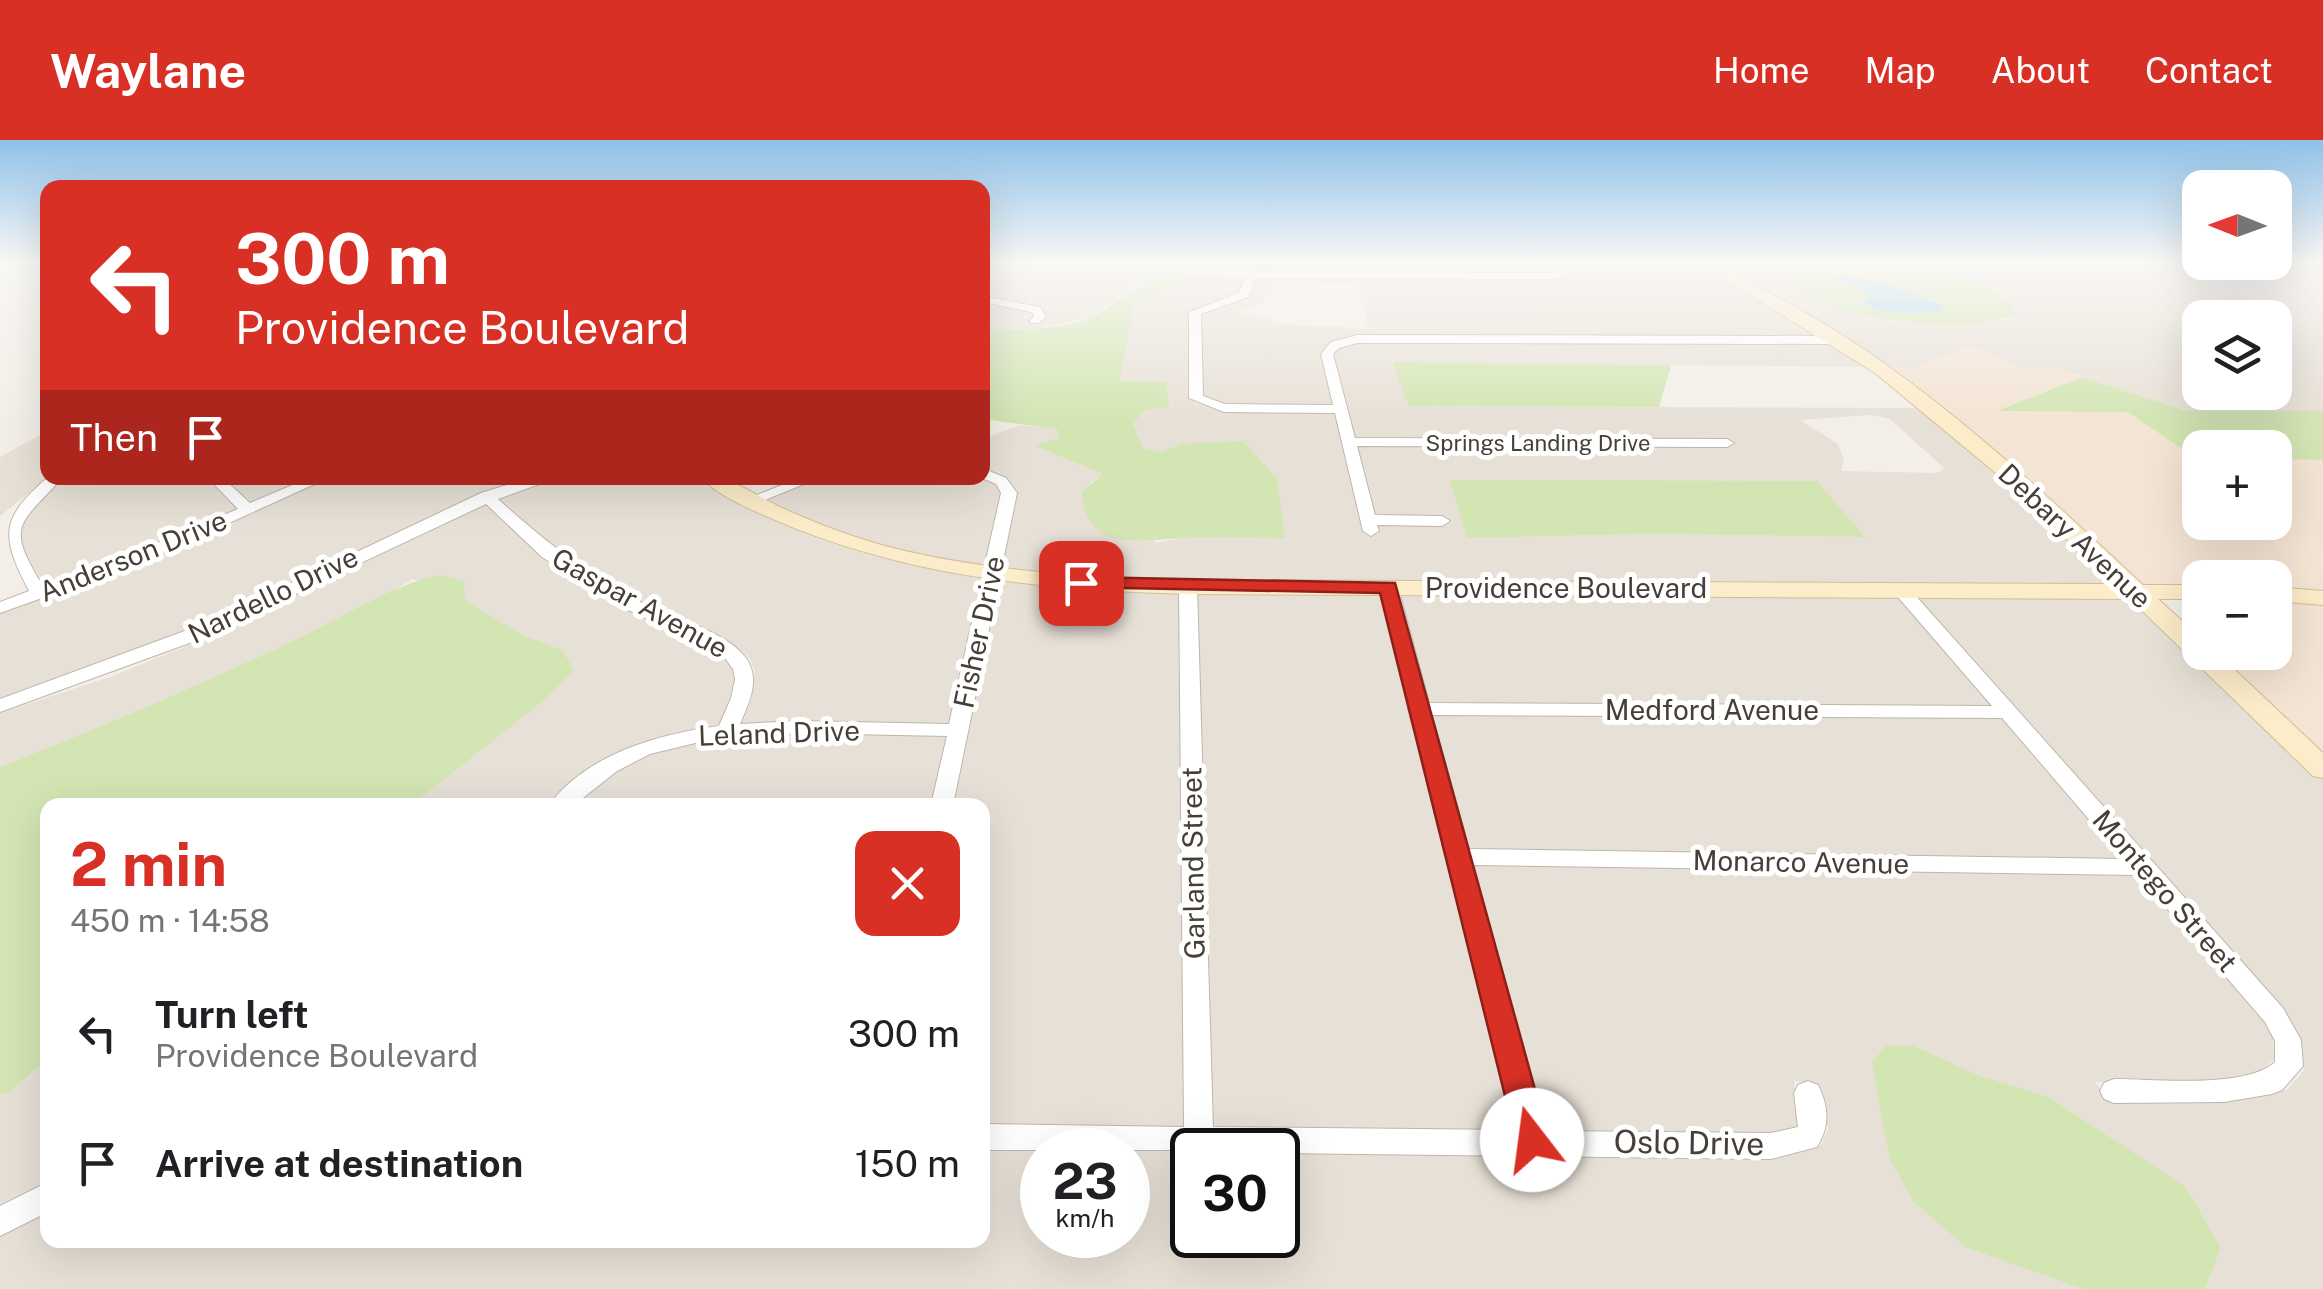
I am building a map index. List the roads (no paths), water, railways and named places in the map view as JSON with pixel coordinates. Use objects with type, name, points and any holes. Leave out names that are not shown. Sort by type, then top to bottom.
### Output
[{"type":"main road","name":"Debary Avenue","points":[[1799,317],[1840,340],[1949,423],[2182,634]]},
{"type":"main road","name":"Providence Boulevard","points":[[724,485],[824,536],[876,553],[992,575],[1188,587],[2182,592]]},
{"type":"main road","points":[[2292,595],[2323,598]]},
{"type":"main road","name":"Debary Avenue","points":[[2220,670],[2323,769]]},
{"type":"street","points":[[1035,321],[1039,317]]},
{"type":"street","points":[[1194,317],[1196,398],[1224,408],[1340,408]]},
{"type":"street","points":[[1442,520],[1370,525],[1326,354],[1335,344],[1357,339],[1840,340]]},
{"type":"street","name":"Springs Landing Drive","points":[[1348,442],[1727,443]]},
{"type":"street","name":"Fisher Drive","points":[[943,798],[1010,493],[1001,481],[990,476]]},
{"type":"street","points":[[40,595],[2,535],[4,522],[14,508],[45,485]]},
{"type":"street","points":[[221,485],[247,509]]},
{"type":"street","name":"Anderson Drive","points":[[0,608],[137,558],[304,485]]},
{"type":"street","name":"Nardello Drive","points":[[0,706],[213,627],[394,536],[521,485]]},
{"type":"street","points":[[750,501],[793,485]]},
{"type":"street","name":"Gaspar Avenue","points":[[486,496],[548,554],[632,606],[729,650],[742,662],[745,684],[728,730]]},
{"type":"street","name":"Garland Street","points":[[1188,587],[1199,1128]]},
{"type":"street","points":[[1388,587],[1532,1140]]},
{"type":"street","name":"Montego Street","points":[[1900,590],[2274,1015],[2288,1040],[2289,1066],[2272,1082],[2224,1090],[2114,1090]]},
{"type":"street","name":"Medford Avenue","points":[[1418,709],[2006,712]]},
{"type":"street","name":"Leland Drive","points":[[569,798],[611,765],[640,750],[686,735],[728,730],[958,730]]},
{"type":"street","name":"Monarco Avenue","points":[[1458,858],[2144,867]]},
{"type":"street","name":"Oslo Drive","points":[[1300,1139],[1772,1146],[1807,1138],[1814,1127],[1808,1093]]},
{"type":"street","name":"Oslo Drive","points":[[990,1138],[1170,1139]]},
{"type":"street","points":[[0,1222],[40,1200]]}]
